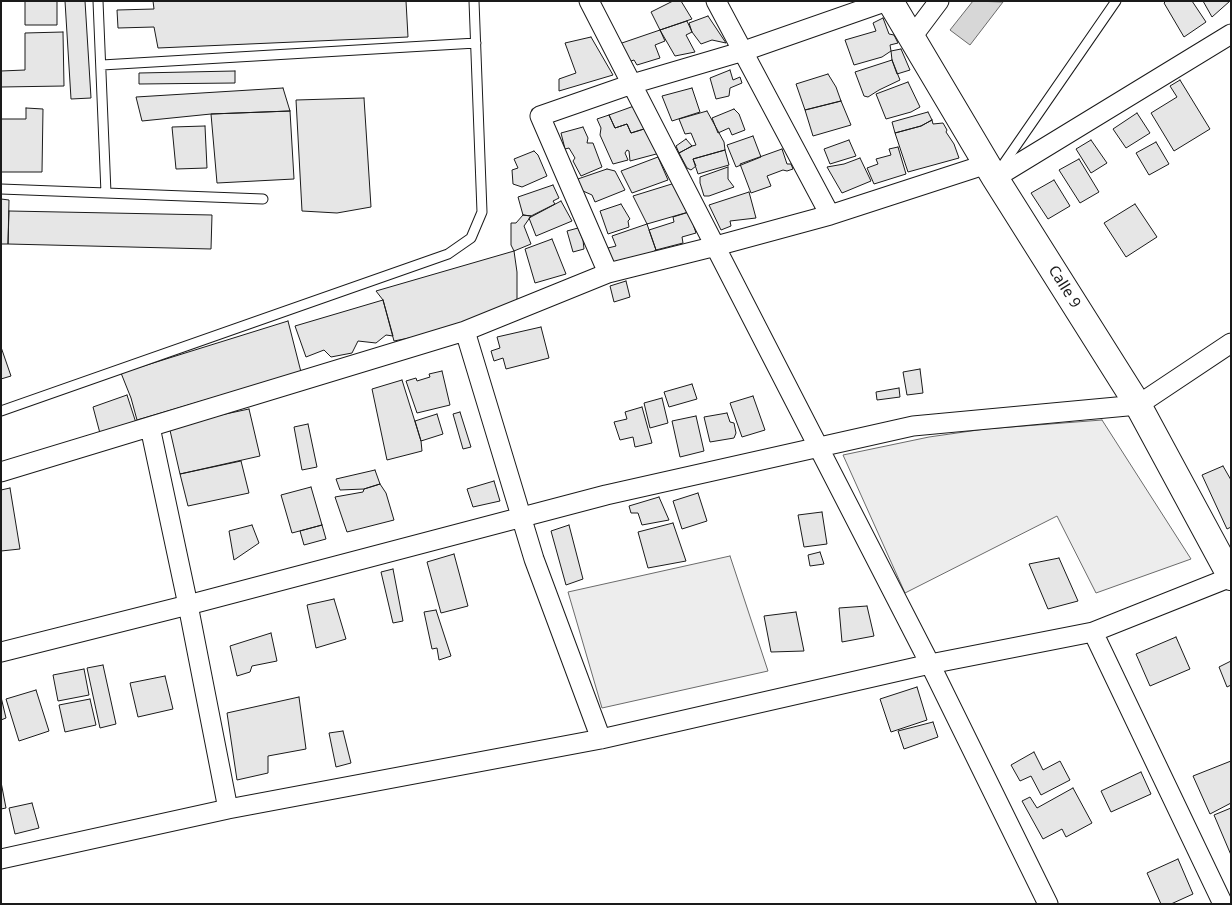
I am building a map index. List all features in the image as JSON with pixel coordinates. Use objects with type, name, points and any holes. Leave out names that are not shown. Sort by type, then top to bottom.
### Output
[{"type":"street","points":[[589,1],[930,664],[1048,904]]},
{"type":"street","points":[[716,1],[830,215]]},
{"type":"street","points":[[608,273],[540,116],[632,84],[744,51],[889,1]]},
{"type":"street","name":"Calle 9","points":[[889,1],[991,171],[1138,405],[1229,569]]},
{"type":"street","points":[[912,37],[939,1]]},
{"type":"street","points":[[1,472],[465,331],[608,273],[716,246],[991,171],[1231,34]]},
{"type":"street","points":[[465,331],[534,559],[601,739]]},
{"type":"street","points":[[1,652],[188,605],[606,494],[913,426],[1138,405],[1231,343]]},
{"type":"street","points":[[150,427],[188,605],[228,809]]},
{"type":"street","points":[[1,859],[228,809],[601,739],[930,664],[1093,632],[1229,569]]},
{"type":"street","points":[[1093,632],[1223,904]]},
{"type":"lane","points":[[98,1],[106,193]]},
{"type":"lane","points":[[1,411],[448,254],[471,238],[482,212],[474,1]]},
{"type":"lane","points":[[991,171],[1116,1]]},
{"type":"lane","points":[[102,65],[476,43]]},
{"type":"lane","points":[[1,189],[263,198]]},
{"type":"shaded area","points":[[973,1],[1003,2],[970,45],[950,30]]},
{"type":"shaded area","points":[[1102,420],[1191,559],[1096,593],[1057,516],[905,593],[843,455],[929,437],[985,429]]},
{"type":"shaded area","points":[[730,556],[768,671],[602,708],[568,592]]},
{"type":"building","points":[[25,1],[57,1],[57,25],[25,25]]},
{"type":"building","points":[[65,1],[85,1],[91,98],[71,99]]},
{"type":"building","points":[[153,1],[406,1],[408,37],[158,48],[154,27],[118,28],[117,10],[154,9]]},
{"type":"building","points":[[673,1],[681,1],[692,19],[660,30],[651,12]]},
{"type":"building","points":[[1166,1],[1192,1],[1206,22],[1184,37],[1164,3]]},
{"type":"building","points":[[1203,1],[1230,1],[1212,17]]},
{"type":"building","points":[[708,16],[726,43],[712,40],[701,44],[692,32],[689,23]]},
{"type":"building","points":[[883,18],[889,34],[894,35],[898,43],[890,45],[891,51],[882,57],[854,65],[845,40],[876,31],[873,23]]},
{"type":"building","points":[[687,21],[692,32],[686,35],[695,52],[675,56],[660,30]]},
{"type":"building","points":[[660,30],[665,41],[655,45],[660,58],[637,65],[634,60],[628,62],[619,44]]},
{"type":"building","points":[[63,32],[64,86],[1,87],[1,71],[25,70],[25,33]]},
{"type":"building","points":[[591,37],[613,75],[559,91],[559,79],[576,73],[565,43]]},
{"type":"building","points":[[901,49],[910,70],[897,74],[891,51]]},
{"type":"building","points":[[892,60],[900,80],[868,97],[864,96],[855,72]]},
{"type":"building","points":[[730,70],[733,80],[740,77],[742,83],[730,88],[729,96],[716,99],[710,78]]},
{"type":"building","points":[[235,71],[235,83],[139,84],[139,73]]},
{"type":"building","points":[[828,74],[836,87],[841,101],[805,110],[796,84]]},
{"type":"building","points":[[1180,80],[1210,129],[1174,151],[1151,113],[1177,97],[1170,86]]},
{"type":"building","points":[[908,82],[920,107],[911,112],[886,119],[876,94]]},
{"type":"building","points":[[283,88],[290,111],[211,114],[142,121],[136,97]]},
{"type":"building","points":[[692,88],[700,112],[672,121],[662,96]]},
{"type":"building","points":[[364,98],[371,207],[337,213],[302,211],[296,100]]},
{"type":"building","points":[[841,101],[851,125],[813,136],[805,110]]},
{"type":"building","points":[[634,106],[644,129],[631,133],[627,124],[615,128],[609,115]]},
{"type":"building","points":[[26,108],[43,109],[42,172],[1,172],[1,119],[26,119]]},
{"type":"building","points":[[734,109],[739,114],[745,130],[732,135],[729,128],[718,133],[712,118]]},
{"type":"building","points":[[290,111],[294,179],[217,183],[211,114]]},
{"type":"building","points":[[707,111],[724,142],[725,150],[693,159],[696,166],[691,170],[687,168],[679,153],[696,145],[691,133],[685,134],[679,119]]},
{"type":"building","points":[[928,112],[932,120],[921,126],[895,133],[892,122]]},
{"type":"building","points":[[1137,113],[1150,133],[1126,148],[1113,129]]},
{"type":"building","points":[[609,115],[615,128],[627,124],[631,133],[644,129],[660,153],[630,161],[629,151],[627,150],[625,153],[628,160],[613,164],[600,135],[601,128],[597,119]]},
{"type":"building","points":[[932,120],[933,124],[943,123],[959,158],[908,172],[895,133],[921,126]]},
{"type":"building","points":[[205,126],[207,168],[176,169],[172,127]]},
{"type":"building","points":[[583,127],[588,138],[587,143],[593,143],[602,167],[581,176],[573,161],[575,158],[569,148],[565,149],[561,133]]},
{"type":"building","points":[[753,136],[761,157],[736,167],[727,145]]},
{"type":"building","points":[[686,139],[692,146],[679,153],[676,146]]},
{"type":"building","points":[[849,140],[856,156],[830,164],[824,149]]},
{"type":"building","points":[[1091,140],[1107,163],[1091,173],[1076,149]]},
{"type":"building","points":[[1156,142],[1169,164],[1149,175],[1136,153]]},
{"type":"building","points":[[898,147],[906,174],[874,184],[867,168],[878,164],[876,159],[891,155],[889,149]]},
{"type":"building","points":[[782,149],[787,164],[791,164],[793,169],[783,170],[767,176],[771,186],[751,193],[740,164]]},
{"type":"building","points":[[725,150],[729,165],[698,174],[693,159]]},
{"type":"building","points":[[534,151],[538,155],[547,176],[522,187],[513,184],[512,170],[518,168],[514,159]]},
{"type":"building","points":[[658,157],[668,180],[632,193],[621,171]]},
{"type":"building","points":[[860,158],[871,181],[842,193],[827,167],[844,164]]},
{"type":"building","points":[[1079,159],[1099,192],[1080,203],[1059,170]]},
{"type":"building","points":[[728,167],[728,179],[734,187],[704,196],[700,177]]},
{"type":"building","points":[[607,169],[615,171],[625,190],[595,202],[592,195],[583,191],[574,193],[569,182]]},
{"type":"building","points":[[1054,180],[1070,206],[1048,219],[1031,193]]},
{"type":"building","points":[[675,183],[692,211],[647,224],[633,196]]},
{"type":"building","points":[[553,185],[559,198],[553,201],[555,204],[531,216],[523,215],[518,197]]},
{"type":"building","points":[[749,192],[756,218],[730,221],[731,226],[721,230],[709,205]]},
{"type":"building","points":[[1,199],[9,200],[8,244],[1,244]]},
{"type":"building","points":[[561,201],[572,221],[536,236],[529,218]]},
{"type":"building","points":[[621,204],[630,219],[628,221],[629,227],[608,234],[600,211]]},
{"type":"building","points":[[1135,204],[1157,237],[1126,257],[1104,223]]},
{"type":"building","points":[[9,211],[212,215],[211,249],[8,244]]},
{"type":"building","points":[[689,212],[696,233],[682,237],[683,243],[656,250],[649,230],[674,222],[673,217]]},
{"type":"building","points":[[523,215],[531,216],[524,226],[531,244],[514,251],[511,245],[511,223],[516,223]]},
{"type":"building","points":[[647,224],[656,250],[646,256],[613,263],[608,248],[616,246],[612,236]]},
{"type":"building","points":[[578,228],[583,240],[584,249],[573,252],[567,231]]},
{"type":"building","points":[[552,239],[566,274],[535,283],[525,249]]},
{"type":"building","points":[[514,251],[517,272],[517,302],[444,329],[394,341],[383,300],[376,291]]},
{"type":"building","points":[[626,281],[630,297],[614,302],[610,286]]},
{"type":"building","points":[[383,300],[393,336],[386,335],[376,343],[358,341],[352,353],[331,357],[324,350],[306,357],[295,326]]},
{"type":"building","points":[[288,321],[301,372],[137,420],[121,373]]},
{"type":"building","points":[[541,327],[549,358],[506,369],[503,358],[494,361],[491,351],[500,348],[497,337]]},
{"type":"building","points":[[1,347],[11,376],[1,379]]},
{"type":"building","points":[[920,369],[923,393],[907,395],[903,372]]},
{"type":"building","points":[[442,371],[450,405],[417,413],[406,381],[416,378],[417,381],[430,377],[429,374]]},
{"type":"building","points":[[402,380],[421,441],[422,451],[387,460],[372,389]]},
{"type":"building","points":[[692,384],[697,399],[669,407],[664,392]]},
{"type":"building","points":[[899,388],[900,397],[877,400],[876,392]]},
{"type":"building","points":[[127,395],[137,426],[101,437],[93,407]]},
{"type":"building","points":[[753,396],[765,430],[742,437],[730,403]]},
{"type":"building","points":[[662,398],[668,423],[650,428],[644,403]]},
{"type":"building","points":[[642,407],[652,443],[635,447],[633,437],[620,440],[614,422],[627,419],[625,412]]},
{"type":"building","points":[[249,409],[260,456],[180,474],[169,426]]},
{"type":"building","points":[[460,412],[471,447],[463,449],[453,414]]},
{"type":"building","points":[[727,413],[730,422],[734,423],[736,433],[734,438],[710,442],[704,417]]},
{"type":"building","points":[[437,414],[443,434],[421,441],[415,421]]},
{"type":"building","points":[[696,416],[704,451],[680,457],[672,421]]},
{"type":"building","points":[[308,424],[317,467],[302,470],[294,427]]},
{"type":"building","points":[[241,461],[249,493],[188,506],[180,474]]},
{"type":"building","points":[[1223,466],[1231,480],[1231,527],[1227,529],[1202,475]]},
{"type":"building","points":[[375,470],[380,484],[364,489],[340,490],[336,479]]},
{"type":"building","points":[[494,481],[500,501],[473,507],[467,489]]},
{"type":"building","points":[[380,484],[386,493],[394,520],[347,532],[335,497],[363,492],[364,489]]},
{"type":"building","points":[[311,487],[322,525],[292,533],[281,495]]},
{"type":"building","points":[[10,488],[20,549],[1,551],[1,490]]},
{"type":"building","points":[[698,493],[707,521],[682,529],[673,501]]},
{"type":"building","points":[[659,497],[669,520],[642,525],[638,513],[631,513],[629,506]]},
{"type":"building","points":[[822,512],[827,544],[804,547],[798,515]]},
{"type":"building","points":[[673,523],[686,561],[648,568],[638,532]]},
{"type":"building","points":[[252,525],[259,543],[234,560],[229,531]]},
{"type":"building","points":[[322,525],[326,539],[304,545],[300,531]]},
{"type":"building","points":[[569,525],[583,579],[566,585],[551,531]]},
{"type":"building","points":[[820,552],[824,564],[810,566],[808,555]]},
{"type":"building","points":[[454,554],[468,606],[441,613],[427,562]]},
{"type":"building","points":[[1059,558],[1078,601],[1048,609],[1029,564]]},
{"type":"building","points":[[393,569],[403,621],[393,623],[381,572]]},
{"type":"building","points":[[334,599],[346,639],[316,648],[307,605]]},
{"type":"building","points":[[867,606],[874,636],[842,642],[839,608]]},
{"type":"building","points":[[436,610],[451,656],[439,660],[437,648],[432,649],[424,612]]},
{"type":"building","points":[[796,612],[804,651],[771,652],[764,616]]},
{"type":"building","points":[[271,633],[277,661],[252,666],[250,672],[237,676],[230,646]]},
{"type":"building","points":[[1176,637],[1190,669],[1150,686],[1136,654]]},
{"type":"building","points":[[1231,661],[1231,685],[1227,687],[1219,667]]},
{"type":"building","points":[[103,665],[116,724],[100,728],[87,668]]},
{"type":"building","points":[[84,669],[89,695],[58,701],[53,675]]},
{"type":"building","points":[[165,676],[173,709],[138,717],[130,683]]},
{"type":"building","points":[[917,687],[927,720],[891,732],[880,699]]},
{"type":"building","points":[[36,690],[49,731],[19,741],[6,699]]},
{"type":"building","points":[[1,697],[6,718],[1,720]]},
{"type":"building","points":[[299,697],[306,749],[268,756],[268,773],[237,780],[227,713]]},
{"type":"building","points":[[90,699],[96,725],[65,732],[59,705]]},
{"type":"building","points":[[933,722],[938,737],[904,749],[898,731]]},
{"type":"building","points":[[343,731],[351,763],[336,767],[329,733]]},
{"type":"building","points":[[1034,752],[1043,770],[1060,761],[1070,780],[1041,795],[1031,776],[1020,781],[1011,765]]},
{"type":"building","points":[[1231,761],[1231,803],[1210,814],[1193,776]]},
{"type":"building","points":[[1141,772],[1151,794],[1111,812],[1101,791]]},
{"type":"building","points":[[1,782],[6,808],[1,809]]},
{"type":"building","points":[[1073,788],[1092,823],[1066,837],[1062,829],[1043,839],[1022,801],[1030,797],[1037,808]]},
{"type":"building","points":[[32,803],[39,828],[15,834],[9,808]]},
{"type":"building","points":[[1231,808],[1231,855],[1214,815]]},
{"type":"building","points":[[1178,859],[1193,894],[1171,904],[1161,904],[1147,873]]}]
